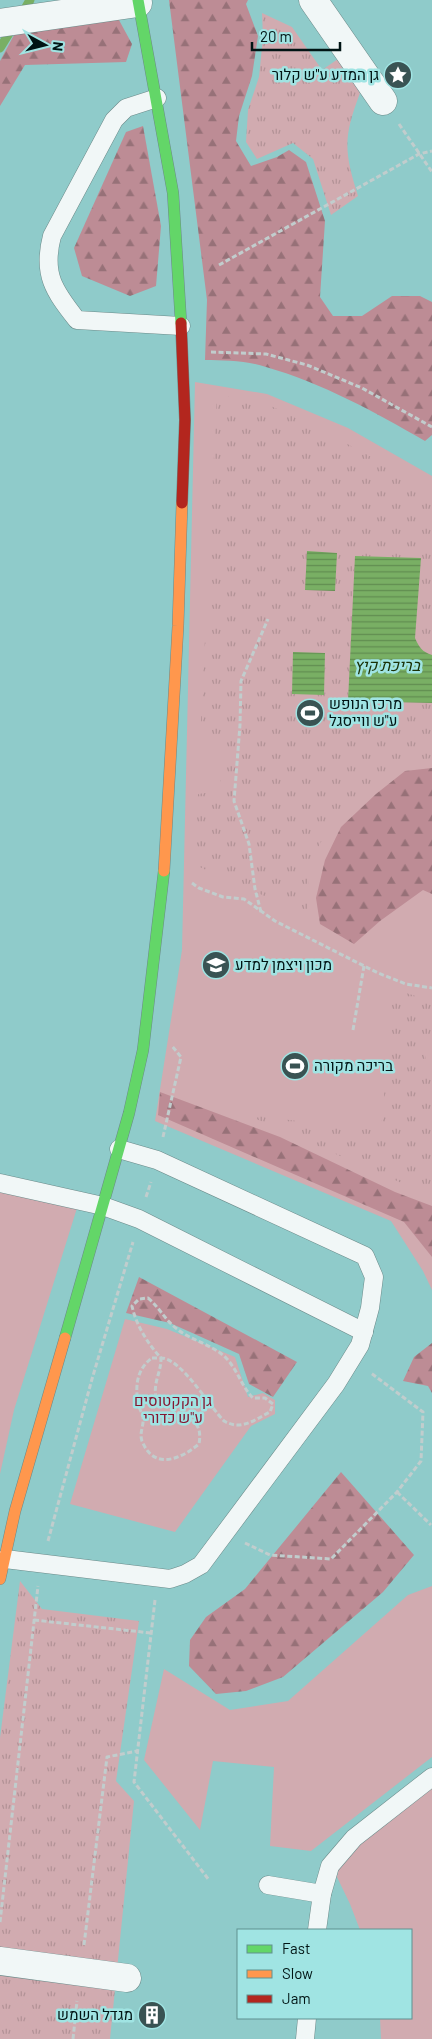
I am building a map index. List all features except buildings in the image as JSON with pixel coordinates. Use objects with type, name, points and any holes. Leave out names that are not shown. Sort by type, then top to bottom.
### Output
[{"type":"street","points":[[312,0],[383,101]]},
{"type":"street","points":[[0,1579],[15,1511],[120,1149],[143,1050],[165,864],[185,420],[173,193],[138,1],[1,23]]},
{"type":"street","points":[[0,1962],[127,1978]]},
{"type":"lane","points":[[157,98],[126,108],[114,120],[52,236],[48,250],[48,270],[53,287],[77,320],[181,326]]},
{"type":"lane","points":[[5,1558],[170,1579],[185,1574],[201,1564],[336,1384],[360,1346],[364,1332],[370,1308],[374,1277],[364,1256],[157,1160],[120,1149]]},
{"type":"lane","points":[[0,1183],[103,1206],[139,1219],[364,1332]]},
{"type":"lane","points":[[317,1929],[322,1894],[330,1866],[354,1838],[432,1777]]},
{"type":"lane","points":[[268,1885],[322,1894]]},
{"type":"lane","points":[[305,2039],[307,2019]]},
{"type":"path","points":[[383,101],[432,172]]},
{"type":"path","points":[[219,266],[419,154],[432,151]]},
{"type":"path","points":[[183,354],[266,354],[307,365],[362,388],[432,427]]},
{"type":"path","points":[[261,912],[255,889],[250,844],[234,801],[240,724],[241,680],[268,619]]},
{"type":"path","points":[[165,864],[199,888],[223,897],[244,899],[261,912],[364,966],[406,984],[432,988]]},
{"type":"path","points":[[353,1030],[364,966]]},
{"type":"path","points":[[0,1922],[37,1591],[53,1521],[157,1160],[181,1057],[148,1017]]},
{"type":"path","points":[[161,1358],[153,1350],[135,1317],[132,1306],[139,1299],[148,1298],[178,1330],[219,1352],[227,1359],[240,1377],[246,1392],[253,1398],[264,1398],[273,1404],[270,1412],[242,1426],[232,1426],[216,1414],[184,1372],[167,1358],[161,1358],[152,1358],[146,1362],[137,1381],[138,1405],[143,1420],[140,1431],[142,1441],[147,1450],[155,1457],[172,1460],[186,1454],[199,1444],[201,1434],[192,1419],[172,1410],[156,1398],[154,1388],[156,1377],[161,1368],[161,1358]]},
{"type":"path","points":[[225,1532],[270,1555],[331,1559],[397,1492],[422,1461],[423,1412],[352,1358]]},
{"type":"path","points":[[397,1492],[431,1525]]},
{"type":"path","points":[[159,1577],[134,1782],[209,1880]]},
{"type":"path","points":[[34,1620],[151,1633]]},
{"type":"path","points":[[73,2039],[107,1757],[137,1751]]},
{"type":"shaded area","name":"מכון ויצמן למדע","points":[[0,0],[432,0],[432,2039],[0,2039]]},
{"type":"green space","points":[[169,0],[248,0],[246,4],[258,36],[252,76],[239,116],[236,141],[251,166],[277,157],[289,150],[306,162],[325,221],[320,297],[333,316],[362,316],[392,296],[420,296],[432,302],[432,435],[425,441],[348,399],[307,381],[252,363],[205,360],[207,300]]},
{"type":"green space","points":[[113,9],[132,44],[126,62],[25,65],[0,106],[0,61],[20,24]]},
{"type":"green space","points":[[262,13],[292,27],[322,70],[338,59],[360,93],[354,109],[347,144],[350,167],[358,196],[331,215],[313,159],[293,143],[257,159],[246,142],[248,110],[259,77],[263,37]]},
{"type":"green space","points":[[143,126],[161,226],[156,286],[130,296],[82,276],[74,248],[126,132]]},
{"type":"green space","name":"מרכז הנופש ע\"ש ווייסגל","points":[[195,382],[267,394],[348,428],[432,476],[432,1290],[423,1271],[391,1221],[155,1121],[182,950]]},
{"type":"green space","points":[[217,394],[273,407],[329,434],[432,490],[432,758],[395,764],[333,821],[309,863],[307,915],[195,865],[198,794],[220,791],[222,743],[200,740]]},
{"type":"green space","points":[[432,768],[432,894],[423,890],[380,921],[354,944],[320,924],[316,898],[325,860],[341,827],[376,794],[405,771]]},
{"type":"green space","points":[[393,989],[432,1001],[432,1036],[423,1048],[432,1080],[432,1185],[422,1192],[247,1115],[381,1131]]},
{"type":"green space","points":[[160,1092],[280,1137],[395,1192],[432,1206],[432,1257],[404,1222],[158,1115]]},
{"type":"green space","points":[[0,1175],[82,1192],[14,1410],[0,1474]]},
{"type":"green space","points":[[139,1277],[297,1362],[273,1397],[249,1384],[239,1354],[170,1323],[126,1313]]},
{"type":"green space","name":"גן הקקטוסים ע\"ש כדורי","points":[[125,1319],[167,1329],[235,1357],[248,1397],[263,1393],[275,1400],[275,1414],[251,1426],[175,1532],[70,1504]]},
{"type":"green space","points":[[432,1343],[432,1393],[428,1386],[403,1381],[414,1357]]},
{"type":"green space","points":[[341,1472],[414,1555],[383,1592],[283,1677],[246,1691],[216,1694],[189,1666],[190,1640],[206,1617],[245,1589]]},
{"type":"green space","points":[[20,1581],[42,1609],[139,1621],[116,1781],[134,1801],[110,2039],[0,2039],[0,1738]]},
{"type":"green space","points":[[432,1586],[432,1757],[311,1851],[270,1846],[274,1767],[213,1761],[200,1830],[144,1760],[164,1669],[230,1710],[288,1701],[408,1595]]},
{"type":"green space","points":[[432,1784],[432,2039],[381,2039],[380,2019],[412,2019],[412,1929],[360,1929],[337,1877],[340,1861],[358,1842]]},
{"type":"water","points":[[307,551],[337,553],[335,591],[305,590]]},
{"type":"water","name":"בריכת קיץ","points":[[355,556],[421,558],[415,638],[421,649],[432,655],[432,703],[348,701]]},
{"type":"water","points":[[293,652],[325,653],[324,695],[292,694]]},
{"type":"waterway","points":[[22,14],[30,0]]},
{"type":"waterway","points":[[0,48],[13,27]]},
{"type":"traffic: fast","points":[[138,0],[173,193],[181,323]]},
{"type":"traffic: fast","points":[[65,1338],[129,1113],[143,1050],[164,871]]},
{"type":"traffic: slow","points":[[164,871],[178,626],[182,503]]},
{"type":"traffic: slow","points":[[0,1579],[15,1511],[65,1338]]},
{"type":"traffic: jam","points":[[181,323],[185,420],[182,503]]},
{"type":"place","name":"גן המדע ע\"ש קלור","points":[[398,75]]},
{"type":"place","name":"מרכז הנופש ע\"ש ווייסגל","points":[[310,713]]},
{"type":"place","name":"מכון ויצמן למדע","points":[[216,965]]},
{"type":"place","name":"בריכה מקורה","points":[[295,1066]]},
{"type":"place","name":"מגדל השמש","points":[[152,2015]]}]
